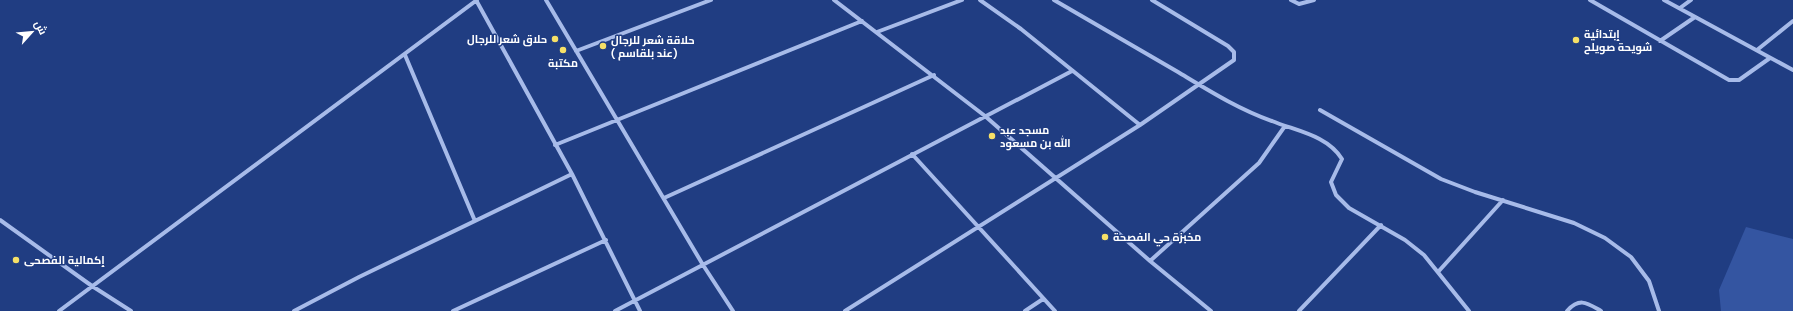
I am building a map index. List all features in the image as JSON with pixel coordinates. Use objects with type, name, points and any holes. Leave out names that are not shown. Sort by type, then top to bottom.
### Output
[{"type":"street","points":[[58,311],[405,55],[477,0],[572,174],[640,311]]},
{"type":"street","points":[[546,0],[703,265],[733,311]]},
{"type":"street","points":[[576,52],[711,0]]},
{"type":"street","points":[[834,0],[985,116],[1150,261],[1211,311]]},
{"type":"street","points":[[877,32],[962,0]]},
{"type":"street","points":[[980,0],[1021,29],[1140,125]]},
{"type":"street","points":[[1054,0],[1254,114],[1297,129],[1332,146],[1340,152],[1342,159],[1331,182],[1336,195],[1349,208],[1405,240],[1424,255],[1469,311]]},
{"type":"street","points":[[845,311],[1140,125],[1234,60],[1235,55],[1233,50],[1152,0]]},
{"type":"street","points":[[1291,0],[1299,4],[1314,0]]},
{"type":"street","points":[[1590,0],[1723,78],[1736,82],[1770,58]]},
{"type":"street","points":[[1595,3],[1599,0]]},
{"type":"street","points":[[1664,0],[1793,70]]},
{"type":"street","points":[[1680,8],[1691,0]]},
{"type":"street","points":[[1660,41],[1695,17]]},
{"type":"street","points":[[555,145],[862,21]]},
{"type":"street","points":[[1757,50],[1793,21]]},
{"type":"street","points":[[405,55],[475,222]]},
{"type":"street","points":[[615,311],[1072,71]]},
{"type":"street","points":[[664,198],[934,76]]},
{"type":"street","points":[[1320,110],[1447,182],[1562,219],[1597,234],[1624,251],[1645,273],[1657,297],[1659,311]]},
{"type":"street","points":[[1150,261],[1259,163],[1285,126]]},
{"type":"street","points":[[912,154],[1055,311]]},
{"type":"street","points":[[294,311],[572,174]]},
{"type":"street","points":[[1438,272],[1503,200]]},
{"type":"street","points":[[0,220],[92,286],[131,311]]},
{"type":"street","points":[[1299,311],[1381,225]]},
{"type":"street","points":[[453,311],[606,240]]},
{"type":"street","points":[[1024,311],[1043,299]]},
{"type":"street","points":[[1567,311],[1575,302],[1580,301],[1586,302],[1601,311]]},
{"type":"shaded area","points":[[1746,227],[1793,239],[1793,311],[1721,311],[1719,290]]},
{"type":"place","name":"حلاق شعر للرجال","points":[[555,39]]},
{"type":"place","name":"إبتدائية شويحة صويلح","points":[[1576,40]]},
{"type":"place","name":"حلاقة شعر للرجال ( عند بلقاسم)","points":[[603,46]]},
{"type":"place","name":"مكتبة","points":[[563,50]]},
{"type":"place","name":"مسجد عبد الله بن مسعود","points":[[992,136]]},
{"type":"place","name":"مخبزة حي الفصحة","points":[[1105,237]]},
{"type":"place","name":"إكمالية الفصحى","points":[[16,260]]}]
